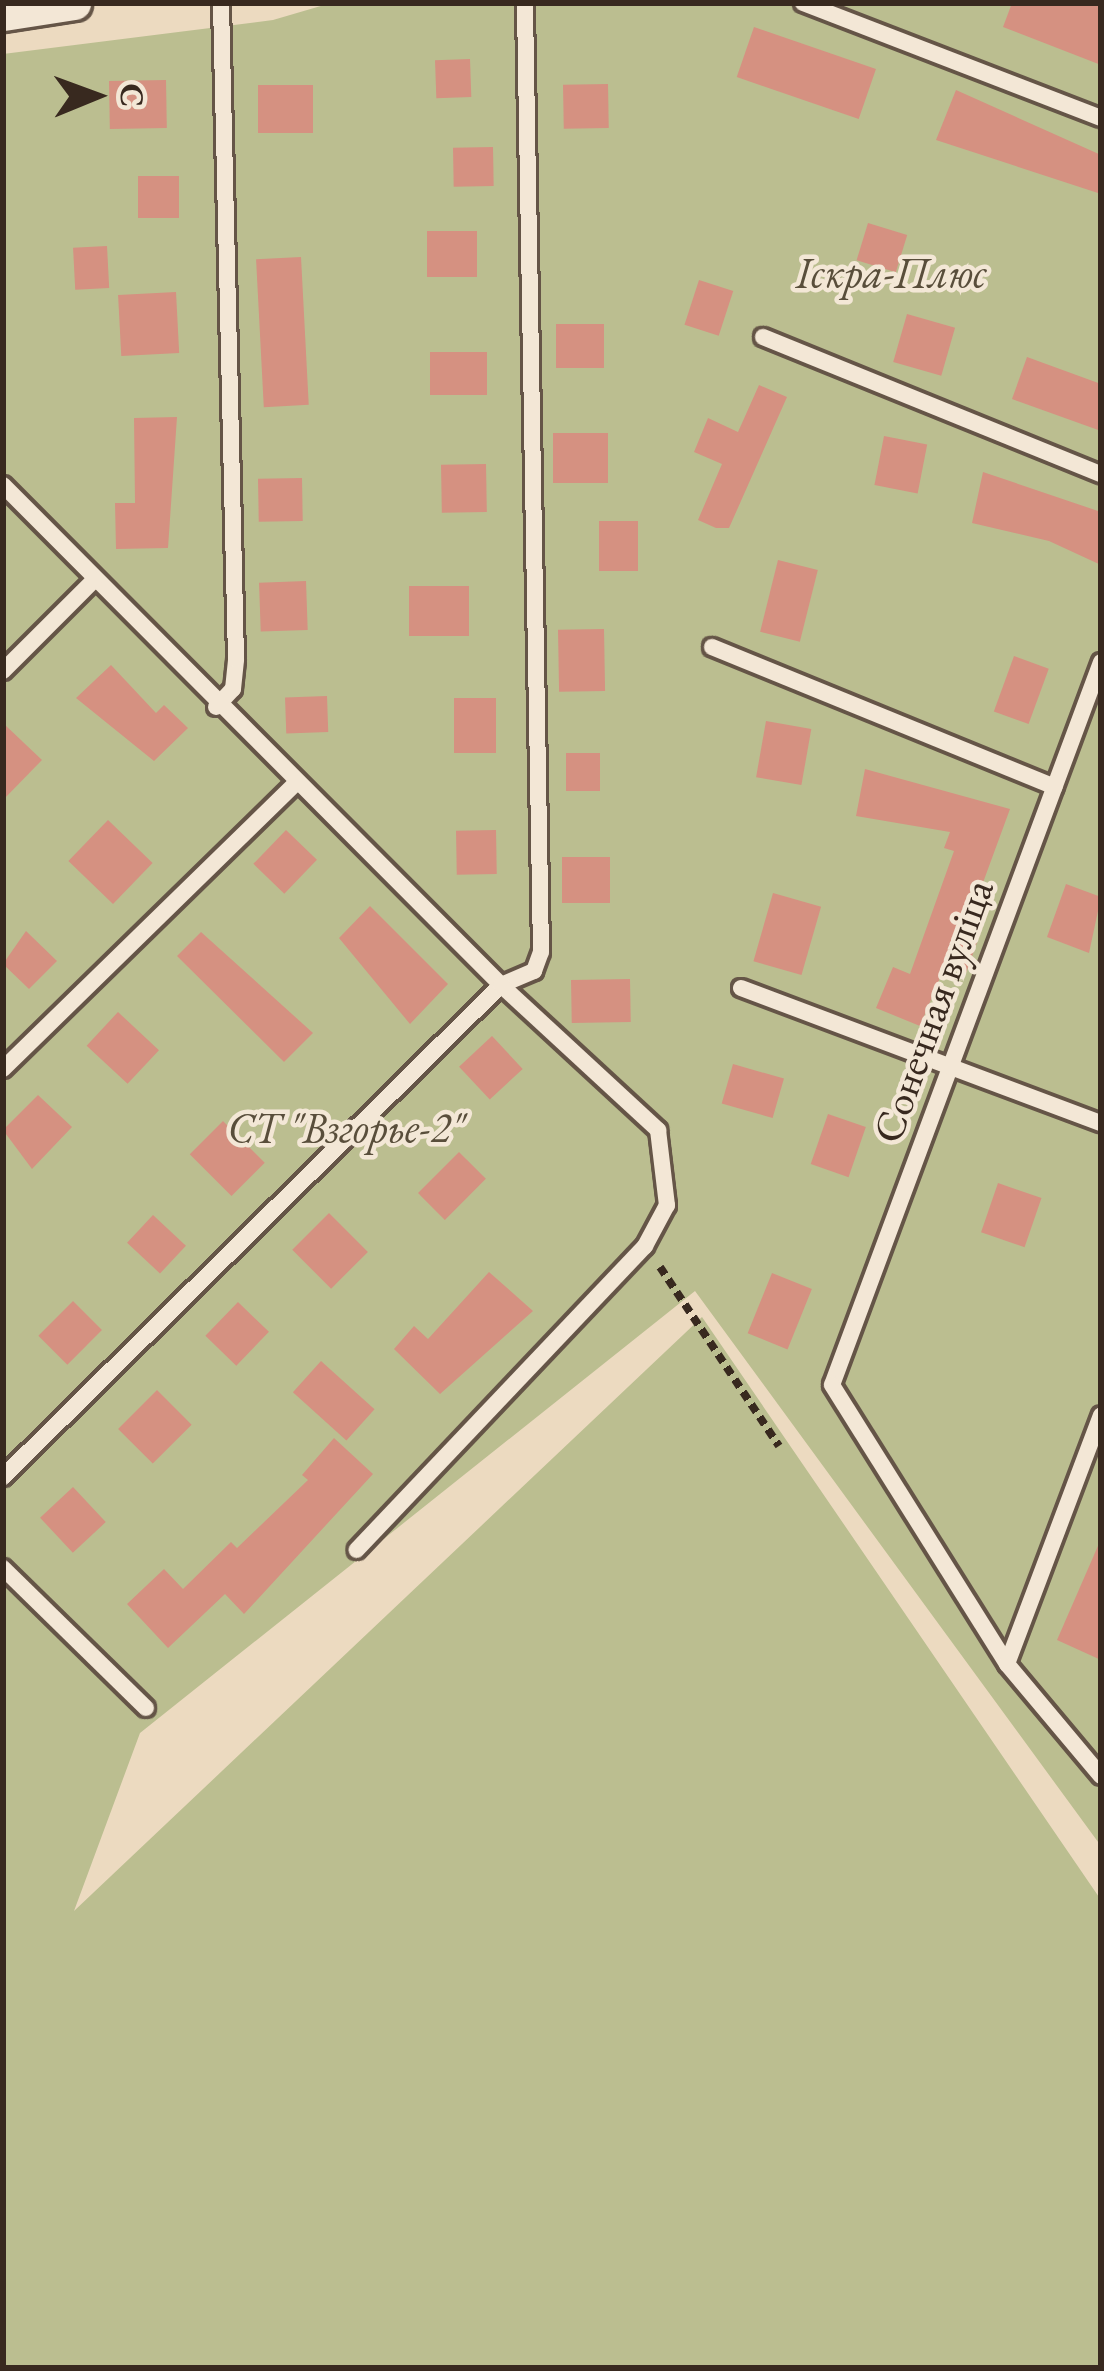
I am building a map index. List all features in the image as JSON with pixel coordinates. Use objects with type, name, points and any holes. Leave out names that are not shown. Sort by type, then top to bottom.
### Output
[{"type":"street","points":[[7,15],[74,3]]},
{"type":"lane","points":[[216,707],[233,689],[236,659],[221,3]]},
{"type":"lane","points":[[3,1477],[501,985],[520,982],[541,952],[525,3]]},
{"type":"lane","points":[[803,3],[1101,118]]},
{"type":"lane","points":[[763,338],[1101,474]]},
{"type":"lane","points":[[3,485],[216,707],[501,985],[658,1130],[667,1205],[646,1246],[357,1550]]},
{"type":"lane","points":[[3,670],[94,580]]},
{"type":"lane","points":[[712,646],[1054,787]]},
{"type":"lane","name":"Сонечная вуліца","points":[[1007,1664],[832,1385],[1101,662]]},
{"type":"lane","points":[[3,1069],[296,783]]},
{"type":"lane","points":[[741,988],[1101,1123]]},
{"type":"lane","points":[[1101,1414],[1007,1664],[1101,1777]]},
{"type":"lane","points":[[3,1568],[146,1708]]},
{"type":"path","points":[[646,1246],[779,1446]]},
{"type":"green space","points":[[331,3],[1101,3],[1101,1846],[695,1291],[140,1733],[74,1911],[702,1317],[1101,1900],[1101,2368],[3,2368],[3,54],[273,20]]},
{"type":"building","points":[[1012,3],[1101,3],[1101,65],[1003,27]]},
{"type":"building","points":[[754,27],[876,69],[859,119],[737,77]]},
{"type":"building","points":[[470,59],[471,97],[436,98],[435,60]]},
{"type":"building","points":[[166,80],[167,128],[110,129],[109,81]]},
{"type":"building","points":[[608,84],[609,128],[564,129],[563,85]]},
{"type":"building","points":[[258,85],[313,85],[313,133],[258,133]]},
{"type":"building","points":[[956,90],[1101,155],[1101,194],[936,140]]},
{"type":"building","points":[[493,147],[494,186],[454,187],[453,148]]},
{"type":"building","points":[[138,176],[179,176],[179,218],[138,218]]},
{"type":"building","points":[[868,223],[907,235],[896,272],[857,260]]},
{"type":"building","points":[[427,231],[477,231],[477,277],[427,277]]},
{"type":"building","points":[[107,246],[109,288],[75,290],[73,248]]},
{"type":"building","points":[[301,257],[309,405],[264,407],[256,259]]},
{"type":"building","points":[[699,280],[733,291],[719,336],[684,325]]},
{"type":"building","points":[[176,292],[179,353],[121,356],[118,295]]},
{"type":"building","points":[[907,314],[955,328],[941,376],[893,362]]},
{"type":"building","points":[[556,324],[604,324],[604,368],[556,368]]},
{"type":"building","points":[[430,352],[487,352],[487,395],[430,395]]},
{"type":"building","points":[[1027,357],[1101,384],[1101,431],[1012,399]]},
{"type":"building","points":[[759,385],[787,397],[729,528],[716,528],[698,520],[722,464],[694,452],[708,418],[738,432]]},
{"type":"building","points":[[177,417],[168,548],[116,549],[115,503],[135,503],[134,418]]},
{"type":"building","points":[[553,433],[608,433],[608,483],[553,483]]},
{"type":"building","points":[[884,436],[927,444],[918,493],[874,485]]},
{"type":"building","points":[[486,464],[487,512],[442,513],[441,465]]},
{"type":"building","points":[[983,472],[1101,512],[1101,565],[1049,541],[972,523]]},
{"type":"building","points":[[302,478],[303,521],[259,522],[258,479]]},
{"type":"building","points":[[599,521],[638,521],[638,571],[599,571]]},
{"type":"building","points":[[778,560],[818,570],[800,642],[760,632]]},
{"type":"building","points":[[306,581],[308,630],[261,632],[259,583]]},
{"type":"building","points":[[409,586],[469,586],[469,636],[409,636]]},
{"type":"building","points":[[604,629],[605,691],[559,692],[558,630]]},
{"type":"building","points":[[1014,656],[1049,669],[1029,724],[994,711]]},
{"type":"building","points":[[111,665],[156,713],[164,705],[188,728],[154,761],[76,698]]},
{"type":"building","points":[[327,696],[328,732],[286,733],[285,697]]},
{"type":"building","points":[[454,698],[496,698],[496,753],[454,753]]},
{"type":"building","points":[[766,721],[811,729],[801,785],[756,777]]},
{"type":"building","points":[[3,723],[42,760],[3,800]]},
{"type":"building","points":[[566,753],[600,753],[600,791],[566,791]]},
{"type":"building","points":[[865,769],[1010,809],[970,918],[984,923],[966,973],[945,966],[920,1026],[876,1008],[893,967],[910,974],[954,851],[944,848],[950,832],[856,816]]},
{"type":"building","points":[[108,820],[153,863],[113,904],[68,861]]},
{"type":"building","points":[[286,830],[317,860],[284,894],[253,864]]},
{"type":"building","points":[[496,830],[497,874],[457,875],[456,831]]},
{"type":"building","points":[[562,857],[610,857],[610,903],[562,903]]},
{"type":"building","points":[[1066,884],[1101,897],[1089,953],[1047,937]]},
{"type":"building","points":[[773,893],[821,907],[801,975],[753,961]]},
{"type":"building","points":[[370,906],[448,984],[410,1024],[339,938]]},
{"type":"building","points":[[26,931],[57,961],[29,989],[3,964]]},
{"type":"building","points":[[201,932],[313,1033],[284,1062],[177,956]]},
{"type":"building","points":[[630,979],[631,1022],[572,1023],[571,980]]},
{"type":"building","points":[[118,1012],[159,1050],[128,1084],[87,1046]]},
{"type":"building","points":[[492,1036],[523,1069],[490,1100],[459,1067]]},
{"type":"building","points":[[733,1064],[784,1079],[773,1118],[722,1103]]},
{"type":"building","points":[[38,1095],[72,1127],[32,1169],[3,1130]]},
{"type":"building","points":[[828,1114],[866,1127],[849,1177],[811,1164]]},
{"type":"building","points":[[223,1121],[265,1163],[231,1196],[190,1154]]},
{"type":"building","points":[[459,1152],[486,1179],[445,1220],[418,1193]]},
{"type":"building","points":[[998,1183],[1041,1198],[1025,1247],[981,1232]]},
{"type":"building","points":[[329,1213],[368,1252],[331,1289],[292,1250]]},
{"type":"building","points":[[153,1215],[186,1246],[160,1273],[127,1243]]},
{"type":"building","points":[[489,1272],[533,1311],[440,1394],[394,1349],[414,1326],[428,1339]]},
{"type":"building","points":[[772,1273],[812,1289],[788,1349],[748,1333]]},
{"type":"building","points":[[73,1301],[102,1330],[67,1365],[38,1336]]},
{"type":"building","points":[[238,1302],[269,1332],[236,1366],[205,1336]]},
{"type":"building","points":[[321,1361],[375,1409],[346,1440],[293,1392]]},
{"type":"building","points":[[157,1390],[192,1425],[153,1464],[118,1429]]},
{"type":"building","points":[[334,1438],[373,1474],[244,1614],[225,1594],[168,1648],[127,1604],[164,1569],[183,1589],[231,1542],[237,1548],[308,1480],[302,1475]]},
{"type":"building","points":[[73,1487],[106,1522],[73,1553],[40,1518]]},
{"type":"building","points":[[1101,1539],[1101,1660],[1057,1640]]},
{"type":"park label","name":"Іскра-Плюс","points":[[891,273]]},
{"type":"park label","name":"СТ \"Взгорье-2\"","points":[[346,1128]]}]
